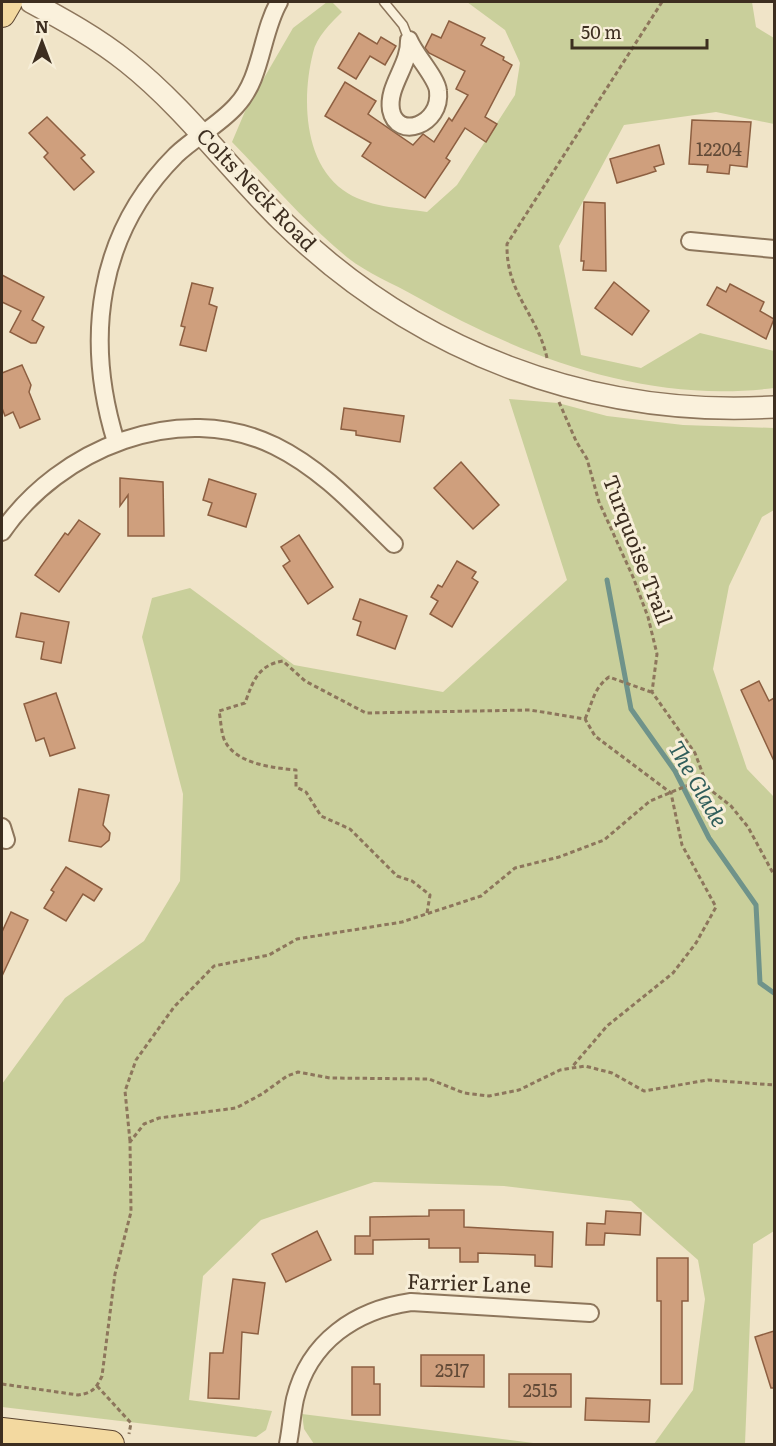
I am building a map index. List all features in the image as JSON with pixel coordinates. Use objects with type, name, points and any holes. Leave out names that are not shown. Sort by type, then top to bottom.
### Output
[{"type":"main road","points":[[2,14],[9,2]]},
{"type":"main road","points":[[2,1431],[111,1444]]},
{"type":"street","name":"Colts Neck Road","points":[[31,2],[63,19],[127,62],[201,133],[285,224],[372,295],[458,347],[505,368],[552,383],[609,397],[657,405],[721,409],[774,407]]},
{"type":"street","points":[[116,442],[100,380],[99,341],[107,273],[115,250],[152,184],[175,156],[236,106],[247,90],[272,14],[279,2]]},
{"type":"street","points":[[409,40],[415,55],[434,80],[438,90],[432,115],[424,124],[415,126],[403,125],[396,121],[391,101],[407,62],[409,40]]},
{"type":"street","points":[[690,241],[774,249]]},
{"type":"street","points":[[2,532],[32,496],[55,476],[87,456],[116,442],[162,430],[192,428],[254,437],[303,462],[330,482],[394,544]]},
{"type":"street","name":"Farrier Lane","points":[[288,1444],[295,1398],[304,1374],[321,1346],[342,1326],[364,1313],[387,1305],[411,1302],[590,1313]]},
{"type":"lane","points":[[384,2],[399,18],[409,40]]},
{"type":"path","points":[[544,347],[541,333],[511,281],[507,244],[662,2]]},
{"type":"path","name":"Turquoise Trail","points":[[552,383],[572,432],[587,459],[599,502],[648,617],[657,654],[652,692]]},
{"type":"path","points":[[428,913],[430,895],[412,880],[397,876],[350,830],[321,816],[306,792],[296,787],[296,770],[270,767],[242,757],[225,743],[219,711],[244,703],[252,680],[259,672],[271,663],[283,661],[304,681],[366,713],[530,710],[585,719]]},
{"type":"path","points":[[585,719],[600,684],[609,678],[652,692],[695,753],[708,788],[731,806],[748,827],[774,875]]},
{"type":"path","points":[[572,1067],[607,1026],[673,973],[696,943],[716,908],[682,845],[670,793],[595,736],[585,719]]},
{"type":"path","points":[[2,1384],[78,1395],[89,1394],[97,1386],[102,1376],[115,1274],[131,1212],[130,1142],[125,1091],[136,1060],[174,1007],[214,966],[269,955],[297,939],[402,922],[481,896],[515,868],[560,857],[604,840],[650,801],[703,779]]},
{"type":"path","points":[[130,1142],[144,1124],[159,1118],[236,1107],[262,1094],[287,1076],[298,1072],[330,1078],[429,1079],[464,1093],[489,1096],[519,1090],[560,1070],[572,1067],[600,1068],[644,1091],[708,1080],[774,1085]]},
{"type":"path","points":[[97,1386],[131,1423],[127,1444]]},
{"type":"green space","points":[[327,2],[332,2],[342,12],[317,41],[307,88],[309,127],[320,162],[330,178],[352,196],[384,206],[427,212],[457,185],[515,95],[520,63],[505,30],[467,2],[752,2],[756,27],[774,38],[774,124],[716,112],[624,125],[559,246],[581,355],[641,368],[700,333],[774,351],[774,388],[726,391],[679,389],[633,382],[588,371],[543,357],[500,339],[364,269],[348,258],[303,217],[232,142],[246,109],[293,28]]},
{"type":"green space","points":[[509,399],[558,403],[607,416],[683,425],[774,428],[774,510],[762,517],[729,586],[713,669],[747,769],[774,797],[774,1231],[753,1244],[745,1444],[654,1444],[693,1390],[705,1299],[698,1260],[631,1201],[504,1186],[374,1182],[261,1220],[203,1276],[189,1400],[272,1411],[266,1430],[256,1437],[2,1407],[2,1084],[65,998],[144,941],[180,881],[183,794],[142,637],[152,598],[190,588],[294,665],[443,692],[567,580]]},
{"type":"green space","points":[[302,1414],[541,1444],[314,1444],[304,1429]]},
{"type":"building","points":[[449,21],[485,38],[481,45],[504,57],[503,60],[512,65],[485,117],[497,124],[486,142],[465,128],[446,158],[450,161],[425,198],[362,156],[371,143],[325,116],[345,82],[376,101],[368,114],[413,145],[423,134],[434,142],[449,118],[452,121],[468,95],[456,89],[465,71],[429,53],[425,48],[432,34],[441,38]]},
{"type":"building","points":[[359,33],[377,44],[381,37],[396,46],[385,65],[370,56],[356,79],[338,68]]},
{"type":"building","points":[[47,117],[85,155],[81,158],[94,172],[74,190],[44,157],[48,153],[29,133]]},
{"type":"building","points":[[692,120],[751,122],[747,167],[730,165],[729,174],[707,172],[708,165],[689,164]]},
{"type":"building","points":[[659,145],[664,164],[654,167],[656,171],[617,183],[610,159]]},
{"type":"building","points":[[584,202],[605,203],[606,271],[583,270],[584,261],[581,261]]},
{"type":"building","points":[[2,275],[44,297],[32,320],[44,327],[36,343],[31,343],[10,332],[21,311],[2,302]]},
{"type":"building","points":[[614,282],[649,311],[632,335],[595,308]]},
{"type":"building","points":[[192,283],[213,288],[209,304],[217,307],[206,351],[180,345],[185,327],[181,326]]},
{"type":"building","points":[[730,284],[764,302],[760,311],[774,319],[766,339],[707,305],[717,287],[726,292]]},
{"type":"building","points":[[22,365],[31,385],[29,392],[40,419],[20,428],[13,412],[5,416],[2,408],[2,373]]},
{"type":"building","points":[[344,408],[404,416],[400,442],[356,435],[356,431],[341,429]]},
{"type":"building","points":[[461,462],[499,505],[473,529],[434,488]]},
{"type":"building","points":[[120,478],[163,482],[164,536],[128,536],[128,495],[120,506]]},
{"type":"building","points":[[209,479],[256,494],[246,527],[208,515],[212,503],[203,500]]},
{"type":"building","points":[[79,520],[100,534],[59,592],[35,575],[65,533],[68,535]]},
{"type":"building","points":[[299,535],[333,587],[308,604],[283,566],[290,561],[281,547]]},
{"type":"building","points":[[457,561],[476,572],[472,578],[478,582],[452,627],[430,614],[438,601],[431,597],[438,585],[442,587]]},
{"type":"building","points":[[360,599],[407,616],[395,649],[357,635],[361,622],[353,619]]},
{"type":"building","points":[[21,613],[69,622],[61,663],[41,659],[44,642],[16,637]]},
{"type":"building","points":[[759,681],[769,701],[774,698],[774,761],[741,690]]},
{"type":"building","points":[[56,693],[75,748],[50,756],[44,738],[36,741],[24,704]]},
{"type":"building","points":[[79,789],[109,795],[103,825],[110,833],[109,840],[101,847],[69,841]]},
{"type":"building","points":[[66,867],[102,889],[94,901],[83,894],[66,921],[44,908],[54,892],[51,890]]},
{"type":"building","points":[[11,912],[28,920],[2,976],[2,932]]},
{"type":"building","points":[[429,1210],[464,1210],[464,1227],[553,1232],[552,1267],[535,1266],[535,1255],[478,1253],[478,1262],[460,1262],[460,1248],[429,1248],[429,1239],[373,1240],[373,1254],[355,1254],[355,1236],[370,1236],[370,1217],[429,1216]]},
{"type":"building","points":[[606,1211],[641,1213],[640,1235],[605,1233],[604,1245],[586,1245],[587,1223],[605,1224]]},
{"type":"building","points":[[317,1231],[331,1260],[286,1282],[272,1254]]},
{"type":"building","points":[[657,1258],[688,1258],[688,1301],[682,1301],[682,1384],[661,1384],[661,1301],[657,1301]]},
{"type":"building","points":[[233,1279],[265,1283],[258,1334],[242,1332],[239,1399],[208,1398],[210,1353],[223,1353]]},
{"type":"building","points":[[774,1331],[774,1388],[771,1388],[755,1337]]},
{"type":"building","points":[[421,1355],[484,1355],[484,1387],[421,1386]]},
{"type":"building","points":[[352,1367],[374,1367],[374,1384],[380,1384],[380,1415],[352,1415]]},
{"type":"building","points":[[509,1374],[571,1374],[571,1407],[509,1407]]},
{"type":"building","points":[[586,1398],[650,1400],[649,1422],[585,1420]]},
{"type":"waterway","name":"The Glade","points":[[607,580],[631,709],[675,771],[709,838],[756,905],[760,983],[774,993]]}]
